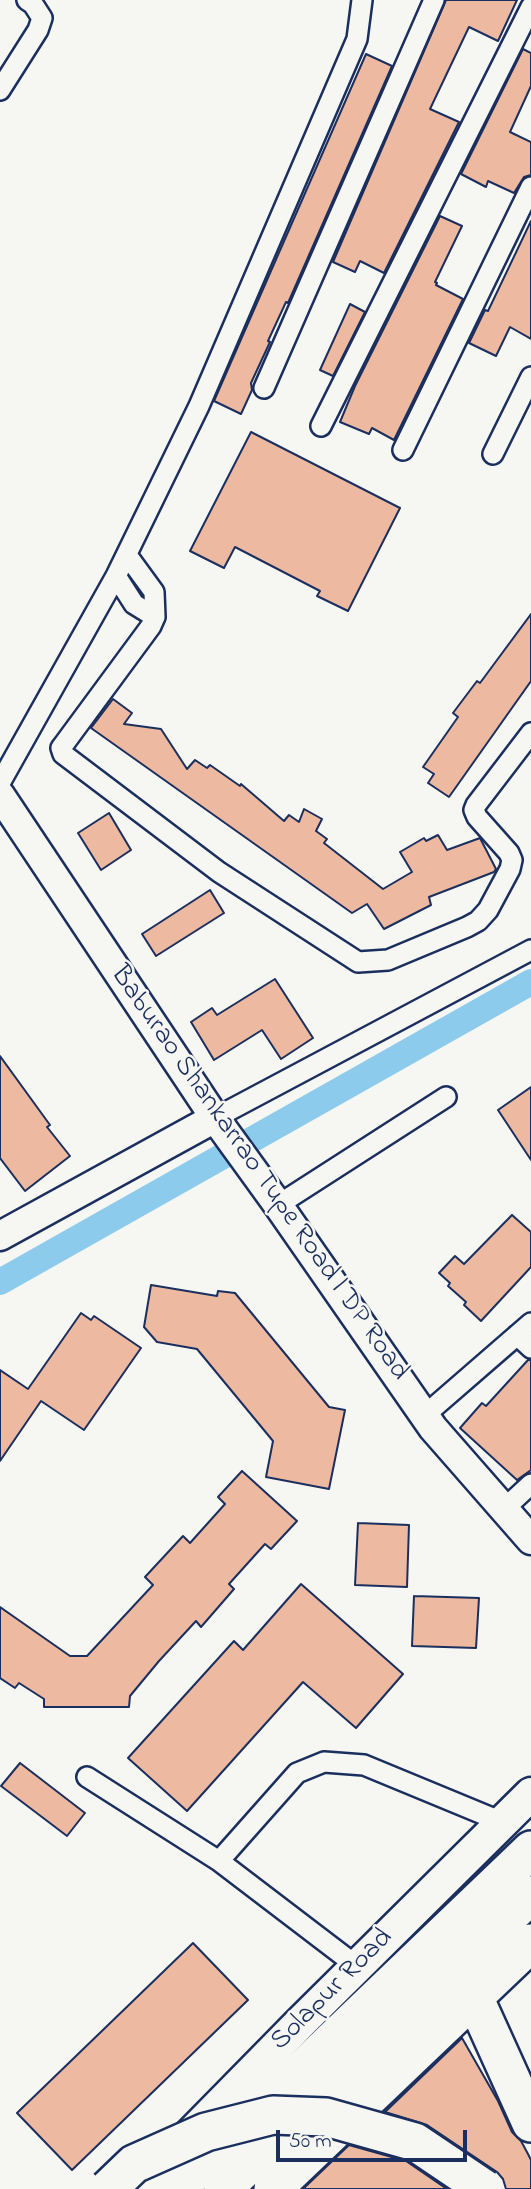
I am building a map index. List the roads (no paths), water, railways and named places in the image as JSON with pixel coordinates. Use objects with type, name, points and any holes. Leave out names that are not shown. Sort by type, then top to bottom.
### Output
[{"type":"highway","points":[[177,2189],[531,1850]]},
{"type":"highway","points":[[223,2189],[531,1895]]},
{"type":"highway","points":[[273,2189],[531,1943]]},
{"type":"highway","points":[[474,1997],[531,2123]]},
{"type":"highway","points":[[108,2189],[134,2164],[206,2132],[273,2115],[326,2117],[415,2142],[485,2189]]},
{"type":"main road","name":"Solapur Road","points":[[136,2189],[531,1794]]},
{"type":"street","points":[[0,90],[38,30],[41,18],[33,4],[27,0]]},
{"type":"street","points":[[0,783],[116,576],[199,406],[357,40],[362,0]]},
{"type":"street","points":[[264,388],[434,0]]},
{"type":"street","points":[[321,426],[531,7]]},
{"type":"street","points":[[403,450],[531,187]]},
{"type":"street","points":[[493,454],[531,377]]},
{"type":"street","points":[[127,555],[154,592],[155,617],[61,748],[63,754],[219,872],[358,962],[388,960],[467,928],[478,921],[488,909],[510,869],[512,860],[474,810],[531,733]]},
{"type":"street","points":[[116,576],[134,604],[155,617]]},
{"type":"street","name":"Baburao Shankarrao Tupe Road | DP Road","points":[[0,795],[221,1126],[425,1415],[531,1541]]},
{"type":"street","points":[[0,1236],[221,1126],[531,950]]},
{"type":"street","points":[[278,1205],[446,1097]]},
{"type":"street","points":[[425,1415],[526,1335]]},
{"type":"street","points":[[504,1509],[531,1484]]},
{"type":"street","points":[[219,1861],[297,1773],[324,1762],[364,1765],[502,1822]]},
{"type":"street","points":[[87,1777],[219,1861],[358,1967]]},
{"type":"waterway","points":[[0,1282],[531,982]]}]
